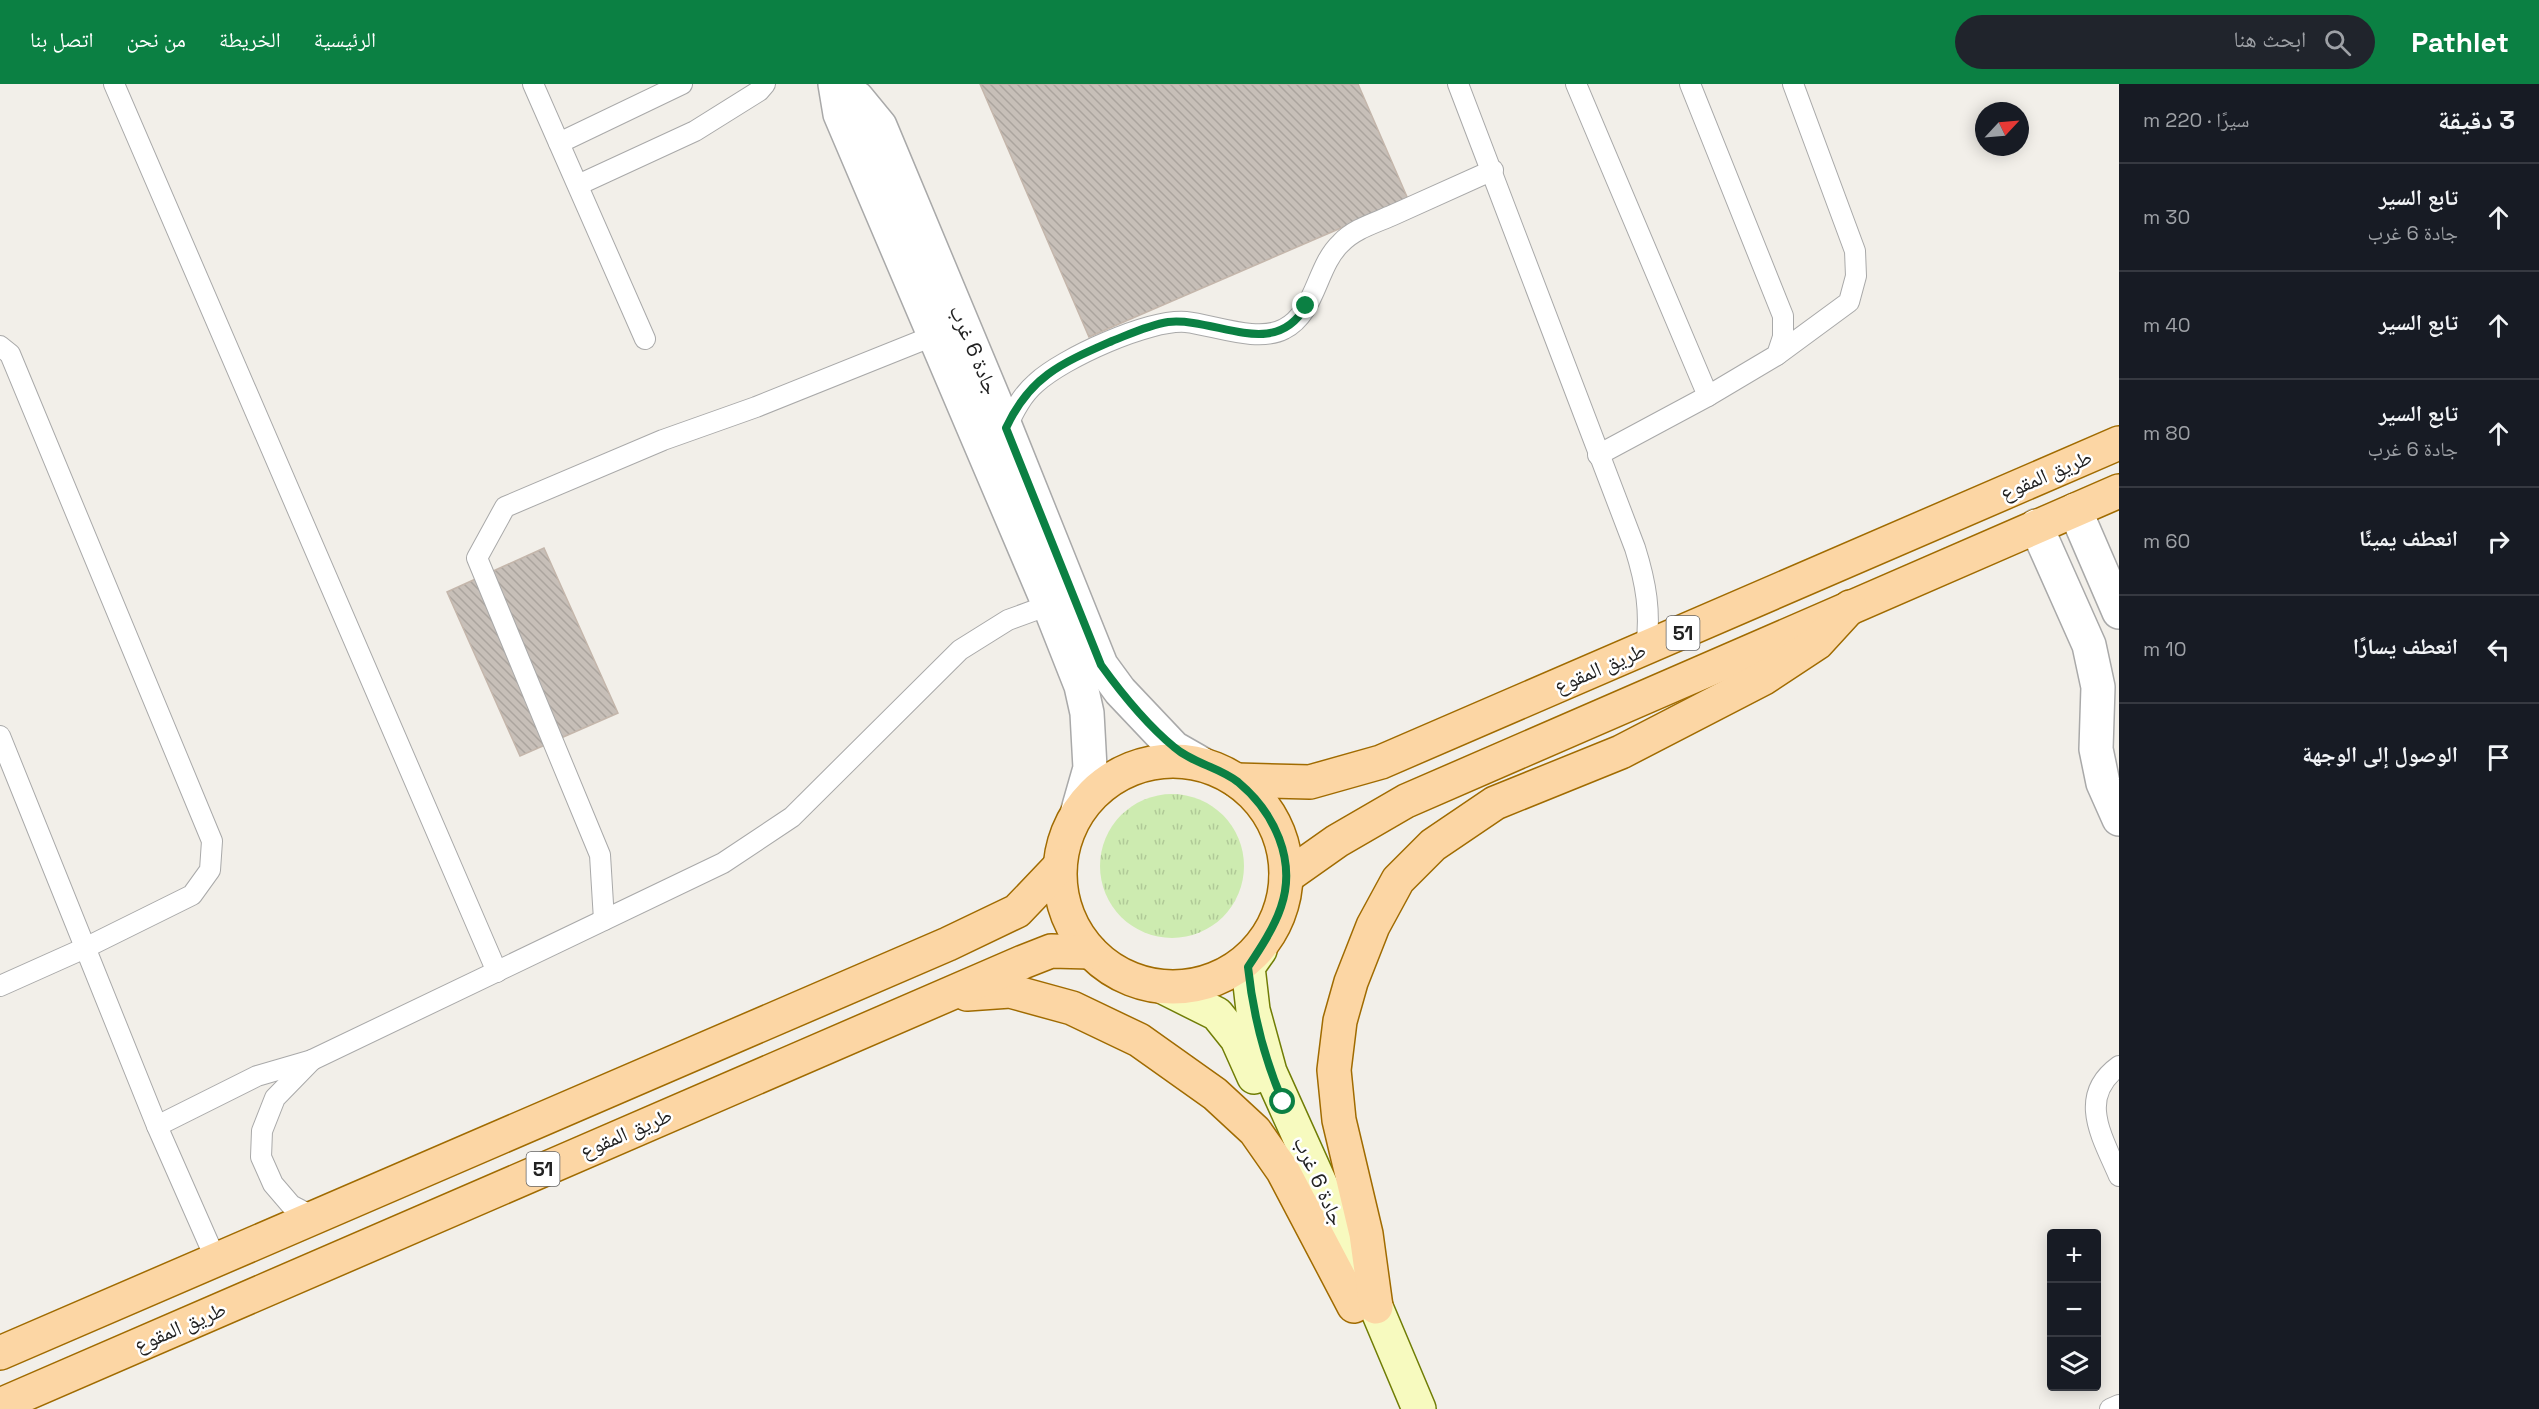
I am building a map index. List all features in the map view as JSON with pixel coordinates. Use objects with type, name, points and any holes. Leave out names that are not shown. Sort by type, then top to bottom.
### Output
[{"type":"main road","name":"طريق المقوع","points":[[1236,780],[1310,782],[1381,762],[2119,443]]},
{"type":"main road","name":"طريق المقوع","points":[[1286,877],[1337,841],[1406,801],[2119,491]]},
{"type":"main road","points":[[1365,1306],[1366,1234],[1339,1120],[1334,1070],[1340,1022],[1351,982],[1373,926],[1398,880],[1433,845],[1495,803],[1621,752],[1764,678],[1817,643],[1850,607]]},
{"type":"main road","name":"51","points":[[1162,761],[1202,764],[1236,780],[1264,806],[1281,840],[1286,877],[1281,907],[1260,950],[1224,976],[1195,986],[1163,987],[1136,981],[1112,969],[1091,952],[1073,926],[1063,897],[1060,866],[1064,846],[1078,810],[1092,794],[1125,771],[1162,761]]},
{"type":"main road","name":"51","points":[[0,1353],[997,921],[1017,911],[1060,866]]},
{"type":"main road","name":"جادة 6 غرب","points":[[1260,950],[1248,967],[1253,1010],[1263,1052],[1365,1306],[1397,1409]]},
{"type":"main road","name":"طريق المقوع","points":[[0,1405],[941,996],[1052,951],[1091,952]]},
{"type":"main road","name":"جادة 6 غرب","points":[[1163,987],[1217,1014],[1237,1039],[1365,1306],[1419,1409]]},
{"type":"main road","points":[[941,996],[1010,992],[1072,1008],[1139,1040],[1198,1082],[1255,1131],[1283,1171],[1365,1306]]},
{"type":"street","name":"جادة 6 غرب","points":[[836,85],[836,100],[840,114],[1049,604],[1081,687],[1087,713],[1090,768],[1078,810]]},
{"type":"street","name":"جادة 6 غرب","points":[[836,85],[862,102],[880,126],[1006,428],[1101,665],[1119,691],[1174,748],[1202,764]]},
{"type":"street","points":[[2075,510],[2119,612]]},
{"type":"street","points":[[2036,526],[2089,645],[2098,687],[2096,748],[2103,783],[2119,819]]},
{"type":"lane","points":[[114,84],[497,972]]},
{"type":"lane","points":[[533,84],[645,339]]},
{"type":"lane","points":[[559,143],[682,84]]},
{"type":"lane","points":[[578,185],[695,131],[759,91],[765,84]]},
{"type":"lane","points":[[1458,84],[1493,170],[1598,455],[1635,548],[1647,587],[1649,608],[1646,649]]},
{"type":"lane","points":[[1576,84],[1708,396]]},
{"type":"lane","points":[[1690,84],[1783,316],[1783,336],[1777,354]]},
{"type":"lane","points":[[1598,455],[1708,396],[1777,354],[1849,302],[1856,276],[1855,251],[1793,84]]},
{"type":"lane","points":[[1006,428],[1023,397],[1047,373],[1070,360],[1146,328],[1169,322],[1184,322],[1262,334],[1284,330],[1300,316],[1333,252],[1341,242],[1362,229],[1493,170]]},
{"type":"lane","points":[[604,920],[600,855],[477,558],[505,507],[663,441],[756,407],[933,336]]},
{"type":"lane","points":[[0,346],[10,354],[212,841],[210,870],[192,895],[85,948],[0,986]]},
{"type":"lane","points":[[157,1126],[257,1076],[312,1060],[723,864],[792,817],[960,650],[1008,620],[1049,604]]},
{"type":"lane","points":[[0,736],[157,1126],[216,1260]]},
{"type":"lane","points":[[312,1060],[275,1098],[262,1131],[261,1157],[273,1184],[291,1205],[316,1218]]},
{"type":"lane","points":[[2119,1066],[2104,1079],[2097,1096],[2095,1114],[2119,1176]]},
{"type":"green space","points":[[1172,794],[1199,800],[1212,806],[1223,815],[1232,826],[1238,839],[1244,866],[1238,893],[1232,906],[1223,917],[1212,926],[1199,932],[1172,938],[1145,932],[1132,926],[1121,917],[1112,906],[1106,893],[1100,866],[1106,839],[1112,826],[1121,815],[1132,806],[1145,800]]},
{"type":"building","points":[[980,84],[1358,84],[1408,199],[1089,337]]},
{"type":"building","points":[[544,548],[618,713],[520,756],[447,592]]},
{"type":"route","points":[[1283,1102],[1260,1041],[1253,1010],[1248,967],[1260,950],[1281,907],[1286,877],[1281,840],[1264,806],[1236,780],[1174,748],[1119,691],[1101,665],[1006,428],[1023,397],[1047,373],[1062,363],[1125,336],[1169,322],[1184,322],[1251,333],[1273,333],[1293,324],[1306,306]]}]
